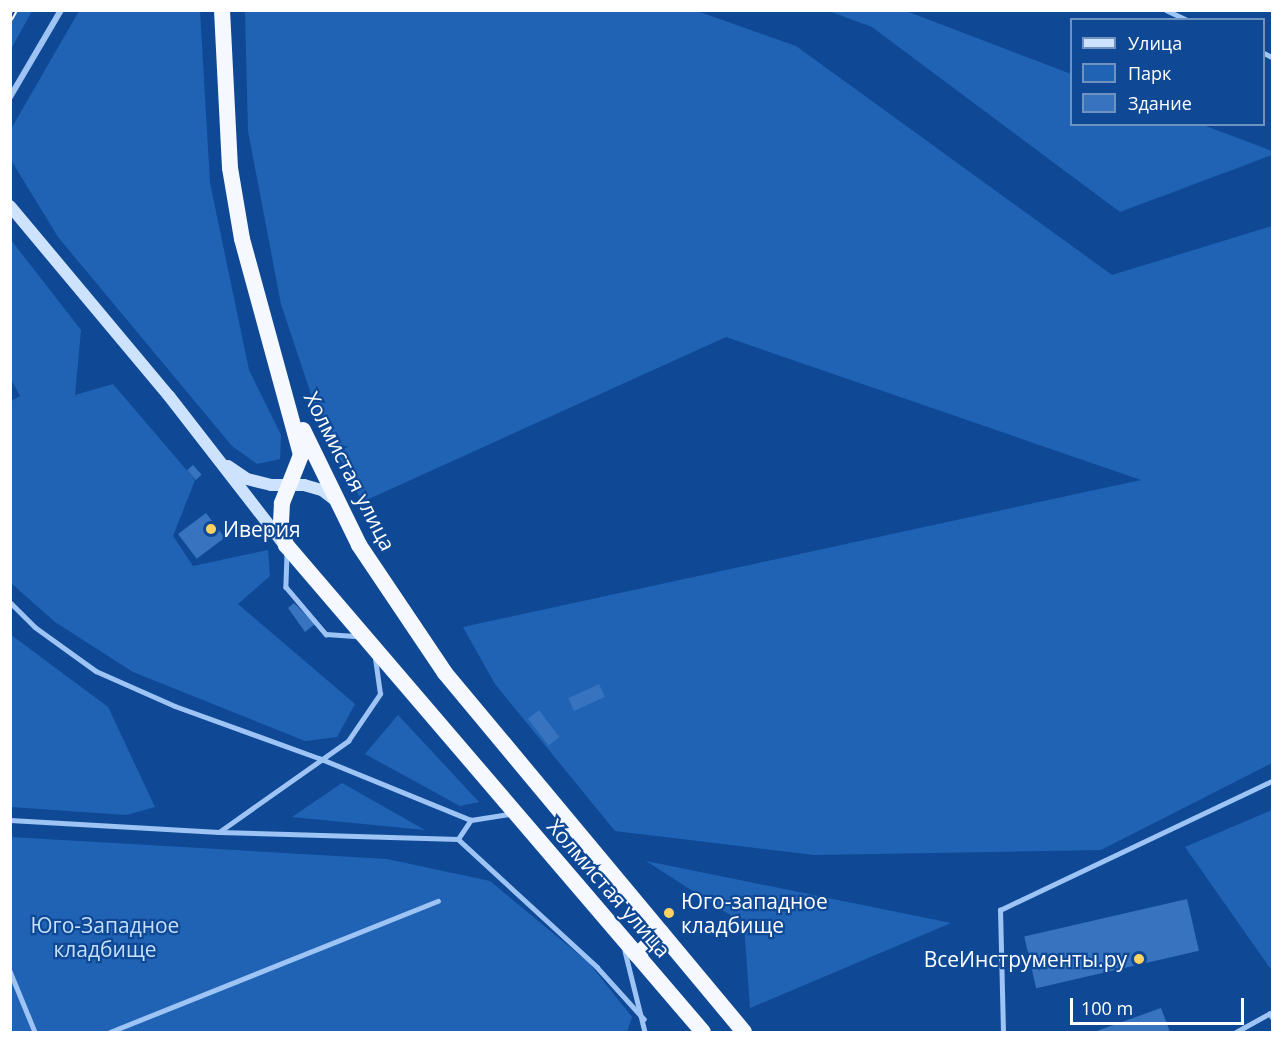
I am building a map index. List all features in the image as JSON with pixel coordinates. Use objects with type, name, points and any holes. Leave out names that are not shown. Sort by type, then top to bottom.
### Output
[{"type":"highway","points":[[222,10],[231,178],[259,312],[284,389]]},
{"type":"highway","name":"Холмистая улица","points":[[284,389],[301,455],[289,485],[281,524],[287,547],[703,1032]]},
{"type":"highway","name":"Холмистая улица","points":[[284,389],[334,501],[407,620],[445,673],[744,1032]]},
{"type":"highway","points":[[637,955],[661,933]]},
{"type":"main road","points":[[10,206],[287,547]]},
{"type":"main road","points":[[207,446],[247,479],[322,490],[334,501]]},
{"type":"street","points":[[10,97],[61,10]]},
{"type":"lane","points":[[1166,10],[1183,18]]},
{"type":"lane","points":[[219,832],[319,758],[348,741],[380,694],[368,642],[326,634],[286,587],[287,547]]},
{"type":"lane","points":[[10,602],[35,627],[96,671],[175,706],[319,758],[471,820],[515,813]]},
{"type":"lane","points":[[1003,1032],[1000,910],[1272,782]]},
{"type":"lane","points":[[10,820],[219,832],[458,839],[597,967],[644,1019]]},
{"type":"lane","points":[[458,839],[471,820]]},
{"type":"lane","points":[[110,1032],[438,901]]},
{"type":"lane","points":[[621,937],[644,1019],[645,1032]]},
{"type":"lane","points":[[10,971],[35,1032]]},
{"type":"lane","points":[[1236,1032],[1270,1013],[1272,1017]]},
{"type":"green space","points":[[10,11],[32,11],[11,49]]},
{"type":"green space","points":[[79,11],[200,11],[210,183],[249,370],[281,435],[280,459],[257,464],[232,446],[58,237],[11,160],[11,129]]},
{"type":"green space","points":[[245,11],[697,11],[796,46],[1112,275],[1272,226],[1272,763],[1101,850],[815,855],[615,831],[495,684],[463,627],[1141,480],[726,337],[362,502],[319,418],[281,304],[248,131]]},
{"type":"green space","points":[[829,11],[906,11],[1070,74],[1070,126],[1206,126],[1272,151],[1272,155],[1120,212],[872,27]]},
{"type":"green space","points":[[11,240],[81,330],[75,395],[113,384],[195,480],[173,536],[193,566],[268,550],[270,576],[238,604],[355,704],[337,737],[305,741],[133,672],[55,622],[11,583],[11,401],[20,396],[11,379]]},
{"type":"green space","points":[[10,634],[108,707],[155,807],[126,815],[11,807]]},
{"type":"green space","points":[[398,715],[479,802],[460,806],[365,754]]},
{"type":"green space","points":[[342,783],[425,830],[292,817]]},
{"type":"green space","points":[[1272,810],[1272,968],[1270,968],[1185,847]]},
{"type":"green space","name":"Юго-Западное кладбище","points":[[10,837],[387,859],[490,881],[589,963],[632,1017],[627,1032],[11,1032]]},
{"type":"green space","points":[[646,861],[951,923],[750,1008],[744,924]]},
{"type":"building","points":[[193,465],[202,475],[196,480],[187,470]]},
{"type":"building","points":[[206,513],[225,538],[197,559],[178,534]]},
{"type":"building","points":[[294,603],[315,624],[305,632],[288,608]]},
{"type":"building","points":[[599,684],[605,697],[574,711],[568,698]]},
{"type":"building","points":[[539,710],[559,737],[548,746],[528,718]]},
{"type":"building","points":[[1187,899],[1199,951],[1036,988],[1024,937]]},
{"type":"building","points":[[1161,1008],[1170,1032],[1094,1032]]},
{"type":"railway","points":[[10,19],[15,10]]},
{"type":"place","name":"Иверия","points":[[211,529]]},
{"type":"place","name":"Юго-западное кладбище","points":[[669,913]]},
{"type":"place","name":"ВсеИнструменты.ру","points":[[1139,959]]}]
